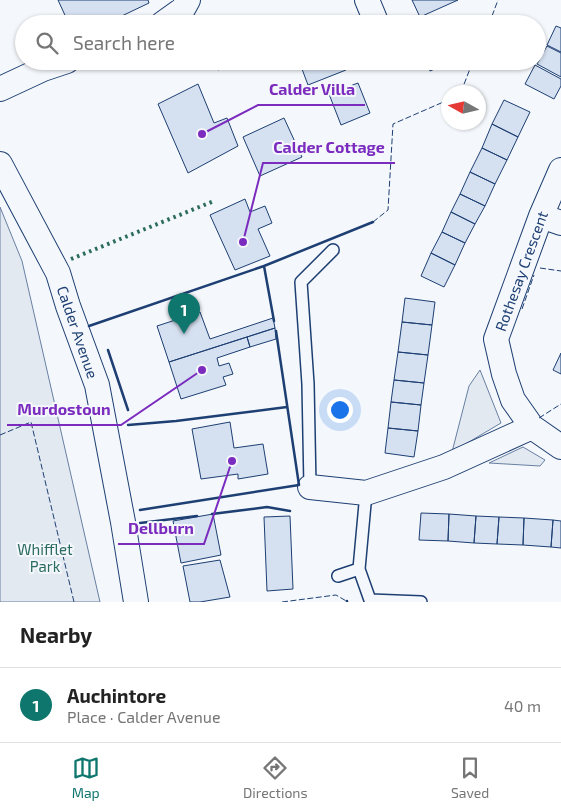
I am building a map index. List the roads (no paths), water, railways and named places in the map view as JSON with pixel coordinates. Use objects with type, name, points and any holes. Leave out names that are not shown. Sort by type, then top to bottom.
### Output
[{"type":"street","points":[[175,15],[183,9],[188,0]]},
{"type":"street","points":[[367,0],[373,15]]},
{"type":"street","points":[[0,90],[41,70]]},
{"type":"street","name":"Calder Avenue","points":[[0,164],[58,273],[96,385],[123,522],[136,602]]},
{"type":"street","name":"Rothesay Crescent","points":[[561,170],[551,220],[496,339],[504,374],[513,400],[532,427],[561,447]]},
{"type":"street","points":[[310,487],[366,493],[444,467],[532,427]]},
{"type":"lane","points":[[310,487],[308,384],[301,282],[333,250]]},
{"type":"lane","points":[[366,493],[359,569],[370,600],[420,602]]},
{"type":"lane","points":[[338,576],[359,569]]},
{"type":"place","name":"Calder Villa","points":[[202,134]]},
{"type":"place","name":"Calder Cottage","points":[[243,242]]},
{"type":"place","name":"Auchintore","points":[[184,334]]},
{"type":"place","name":"Murdostoun","points":[[202,370]]},
{"type":"place","name":"Dellburn","points":[[232,461]]},
{"type":"park label","name":"Whifflet Park","points":[[45,558]]}]
